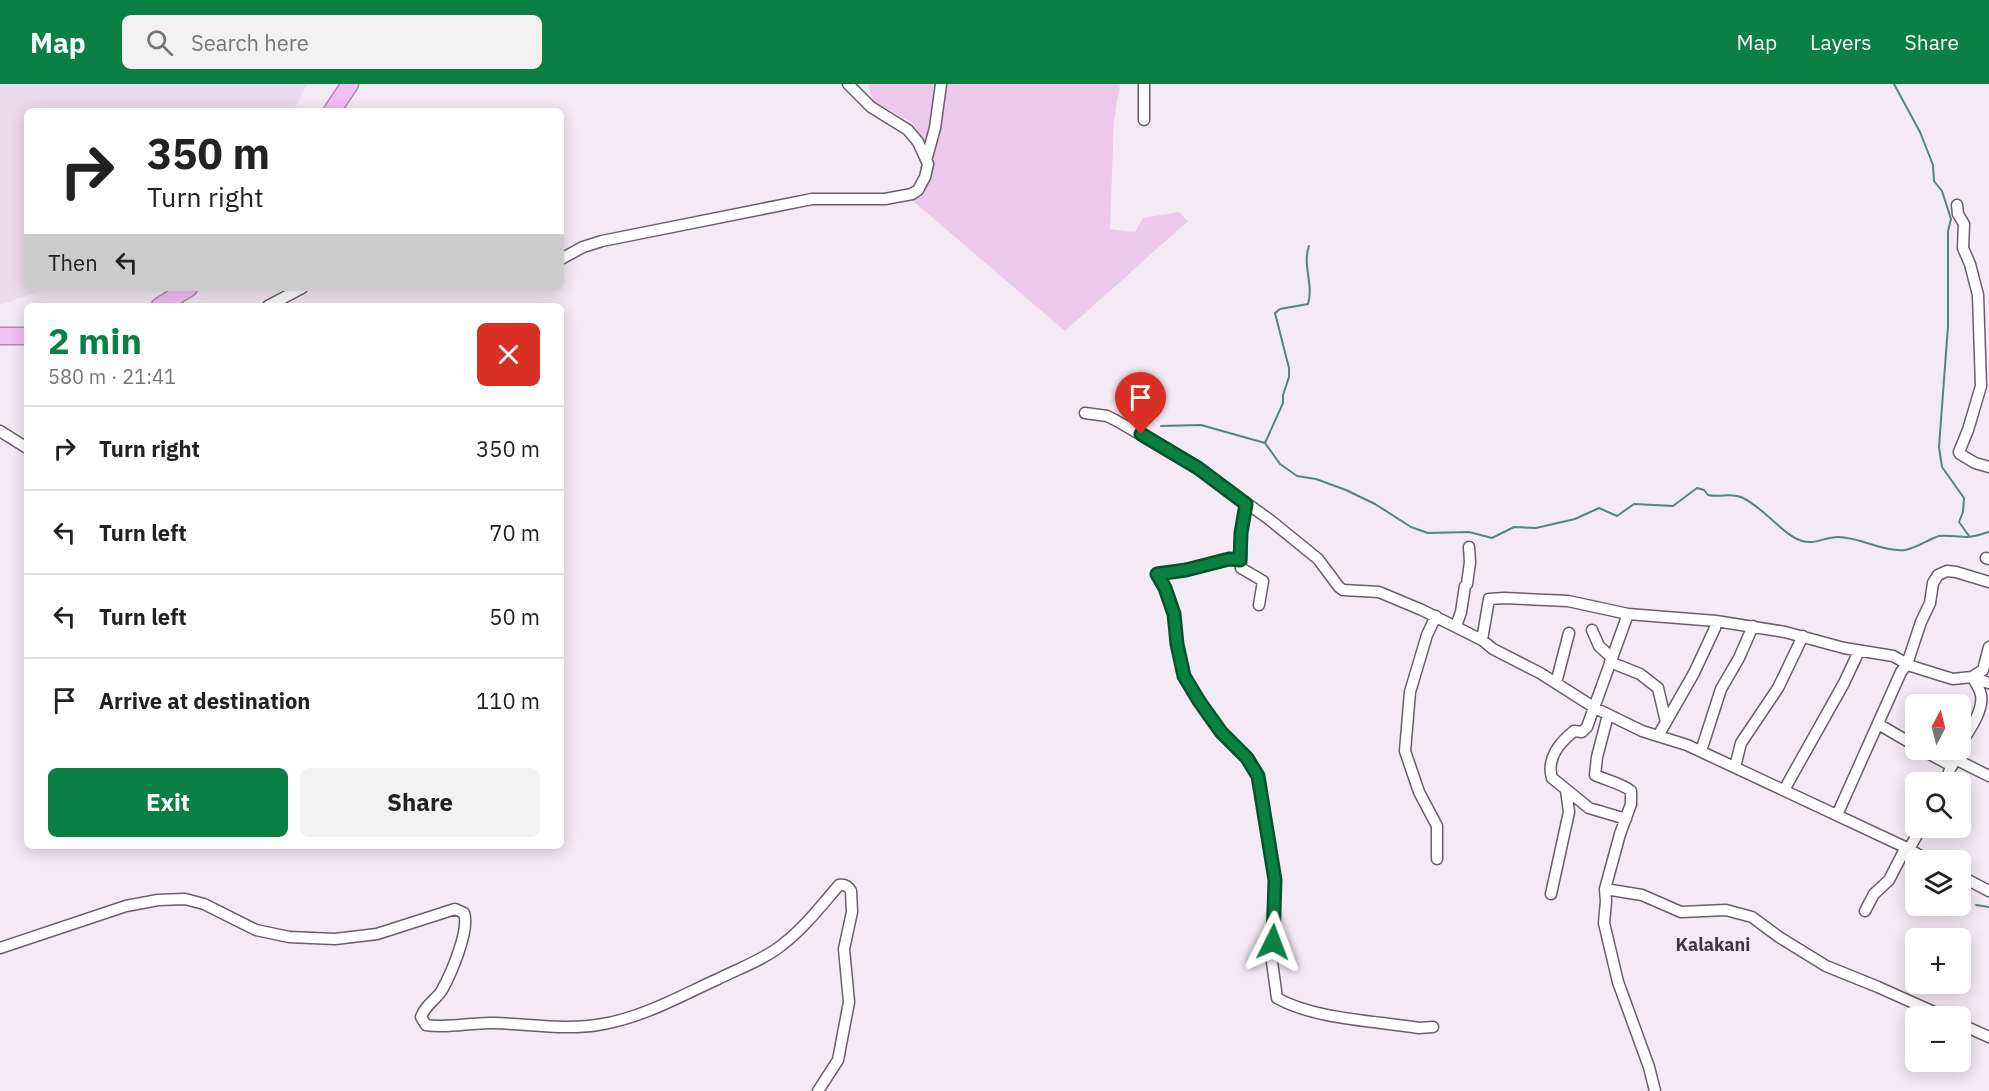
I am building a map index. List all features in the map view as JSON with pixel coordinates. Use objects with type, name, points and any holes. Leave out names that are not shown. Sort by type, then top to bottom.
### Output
[{"type":"highway","points":[[334,108],[350,84]]},
{"type":"highway","points":[[165,303],[184,291]]},
{"type":"highway","points":[[0,336],[24,336]]},
{"type":"street","points":[[564,257],[583,247],[602,241],[787,203],[825,198],[874,200],[903,197],[918,190],[928,164],[927,157],[918,142],[908,130],[871,108],[848,84]]},
{"type":"street","points":[[927,157],[935,128],[941,84]]},
{"type":"street","points":[[1144,84],[1144,120]]},
{"type":"street","points":[[1957,206],[1958,214],[1964,224],[1963,248],[1971,264],[1978,295],[1981,386],[1959,452],[1963,457],[1989,467]]},
{"type":"street","points":[[274,303],[296,291]]},
{"type":"street","points":[[1085,413],[1107,416],[1198,468],[1310,552],[1343,590],[1379,592],[1436,616],[1482,640],[1608,715],[1701,751],[1911,850]]},
{"type":"street","points":[[0,431],[24,446]]},
{"type":"street","points":[[1246,504],[1241,533],[1241,568],[1263,581],[1259,605]]},
{"type":"street","points":[[1456,626],[1467,584],[1470,562],[1469,547]]},
{"type":"street","points":[[1240,560],[1229,559],[1186,570],[1157,574],[1165,588],[1174,614],[1177,644],[1184,676],[1221,732],[1247,758],[1258,776],[1275,880],[1272,962],[1277,998],[1293,1006],[1318,1013],[1419,1028],[1433,1027]]},
{"type":"street","points":[[1837,815],[1900,672],[1907,664],[1930,603],[1933,583],[1938,575],[1947,571],[1956,572],[1989,582]]},
{"type":"street","points":[[1482,640],[1486,609],[1490,599],[1568,601],[1628,614],[1753,626],[1859,651],[1893,656],[1907,664],[1953,679],[1972,677],[1989,683]]},
{"type":"street","points":[[1626,819],[1589,808],[1552,778],[1550,770],[1552,756],[1565,738],[1574,731],[1582,732],[1587,727],[1628,614]]},
{"type":"street","points":[[1436,616],[1427,635],[1410,692],[1405,751],[1419,792],[1437,826],[1437,859]]},
{"type":"street","points":[[1658,736],[1694,673],[1715,628],[1716,621]]},
{"type":"street","points":[[1701,751],[1721,689],[1739,658],[1753,626]]},
{"type":"street","points":[[1592,630],[1599,646],[1611,659],[1640,674],[1658,688],[1666,722]]},
{"type":"street","points":[[1556,683],[1569,633]]},
{"type":"street","points":[[1735,767],[1741,743],[1778,688],[1803,636]]},
{"type":"street","points":[[1972,677],[1983,670],[1989,647]]},
{"type":"street","points":[[1784,790],[1844,683],[1859,651]]},
{"type":"street","points":[[1971,726],[1977,715],[1981,694],[1972,677]]},
{"type":"street","points":[[1608,715],[1597,757],[1595,776],[1615,784],[1623,784],[1631,790],[1631,804],[1605,889],[1604,923],[1618,982],[1655,1091]]},
{"type":"street","points":[[1878,724],[1905,740]]},
{"type":"street","points":[[1959,760],[1989,776]]},
{"type":"street","points":[[1551,894],[1569,812],[1566,790]]},
{"type":"street","points":[[1865,911],[1874,894],[1889,880],[1914,838]]},
{"type":"street","points":[[1971,882],[1989,891]]},
{"type":"street","points":[[0,948],[126,906],[158,900],[185,899],[204,904],[256,930],[290,938],[335,939],[377,934],[455,909],[464,913],[467,925],[441,992],[424,1010],[422,1017],[426,1024],[435,1026],[485,1023],[529,1024],[550,1028],[569,1028],[603,1024],[655,1010],[725,975],[745,968],[780,946],[808,923],[838,885],[842,884],[851,891],[852,912],[844,949],[849,1002],[838,1060],[818,1091]]},
{"type":"street","points":[[1605,889],[1642,895],[1681,912],[1726,910],[1752,917],[1826,966],[1921,1006]]},
{"type":"street","points":[[1971,1029],[1989,1037]]},
{"type":"shaded area","points":[[0,84],[307,84],[295,108],[24,108],[24,291],[40,291],[0,305]]},
{"type":"shaded area","points":[[868,84],[1120,84],[1114,120],[1110,229],[1135,232],[1143,218],[1179,212],[1188,221],[1065,331],[913,201],[931,156],[913,123],[873,101]]},
{"type":"waterway","points":[[1894,84],[1920,132],[1933,165],[1934,181],[1942,191],[1951,219],[1948,231],[1948,326],[1939,447],[1942,467],[1964,498],[1963,512],[1959,522],[1969,536]]},
{"type":"waterway","points":[[1265,443],[1283,403],[1289,377],[1289,368],[1275,313],[1280,309],[1308,304],[1310,289],[1307,253],[1309,246]]},
{"type":"waterway","points":[[1161,426],[1201,425],[1265,443],[1280,464],[1297,476],[1316,479],[1346,490],[1375,504],[1411,527],[1428,533],[1469,532],[1492,538],[1514,527],[1536,528],[1575,519],[1599,508],[1617,516],[1634,504],[1673,506],[1697,488],[1704,490],[1708,495],[1734,495],[1743,498],[1795,538],[1807,542],[1833,537],[1846,538],[1888,549],[1905,550],[1939,536],[1970,537],[1989,532]]},
{"type":"waterway","points":[[1976,905],[1989,907]]},
{"type":"district","name":"Kalakani","points":[[1713,944]]},
{"type":"route","points":[[1141,434],[1198,468],[1246,504],[1241,533],[1240,560],[1229,559],[1186,570],[1157,574],[1165,588],[1174,614],[1179,659],[1184,676],[1221,732],[1247,758],[1258,776],[1274,866],[1273,942]]}]
